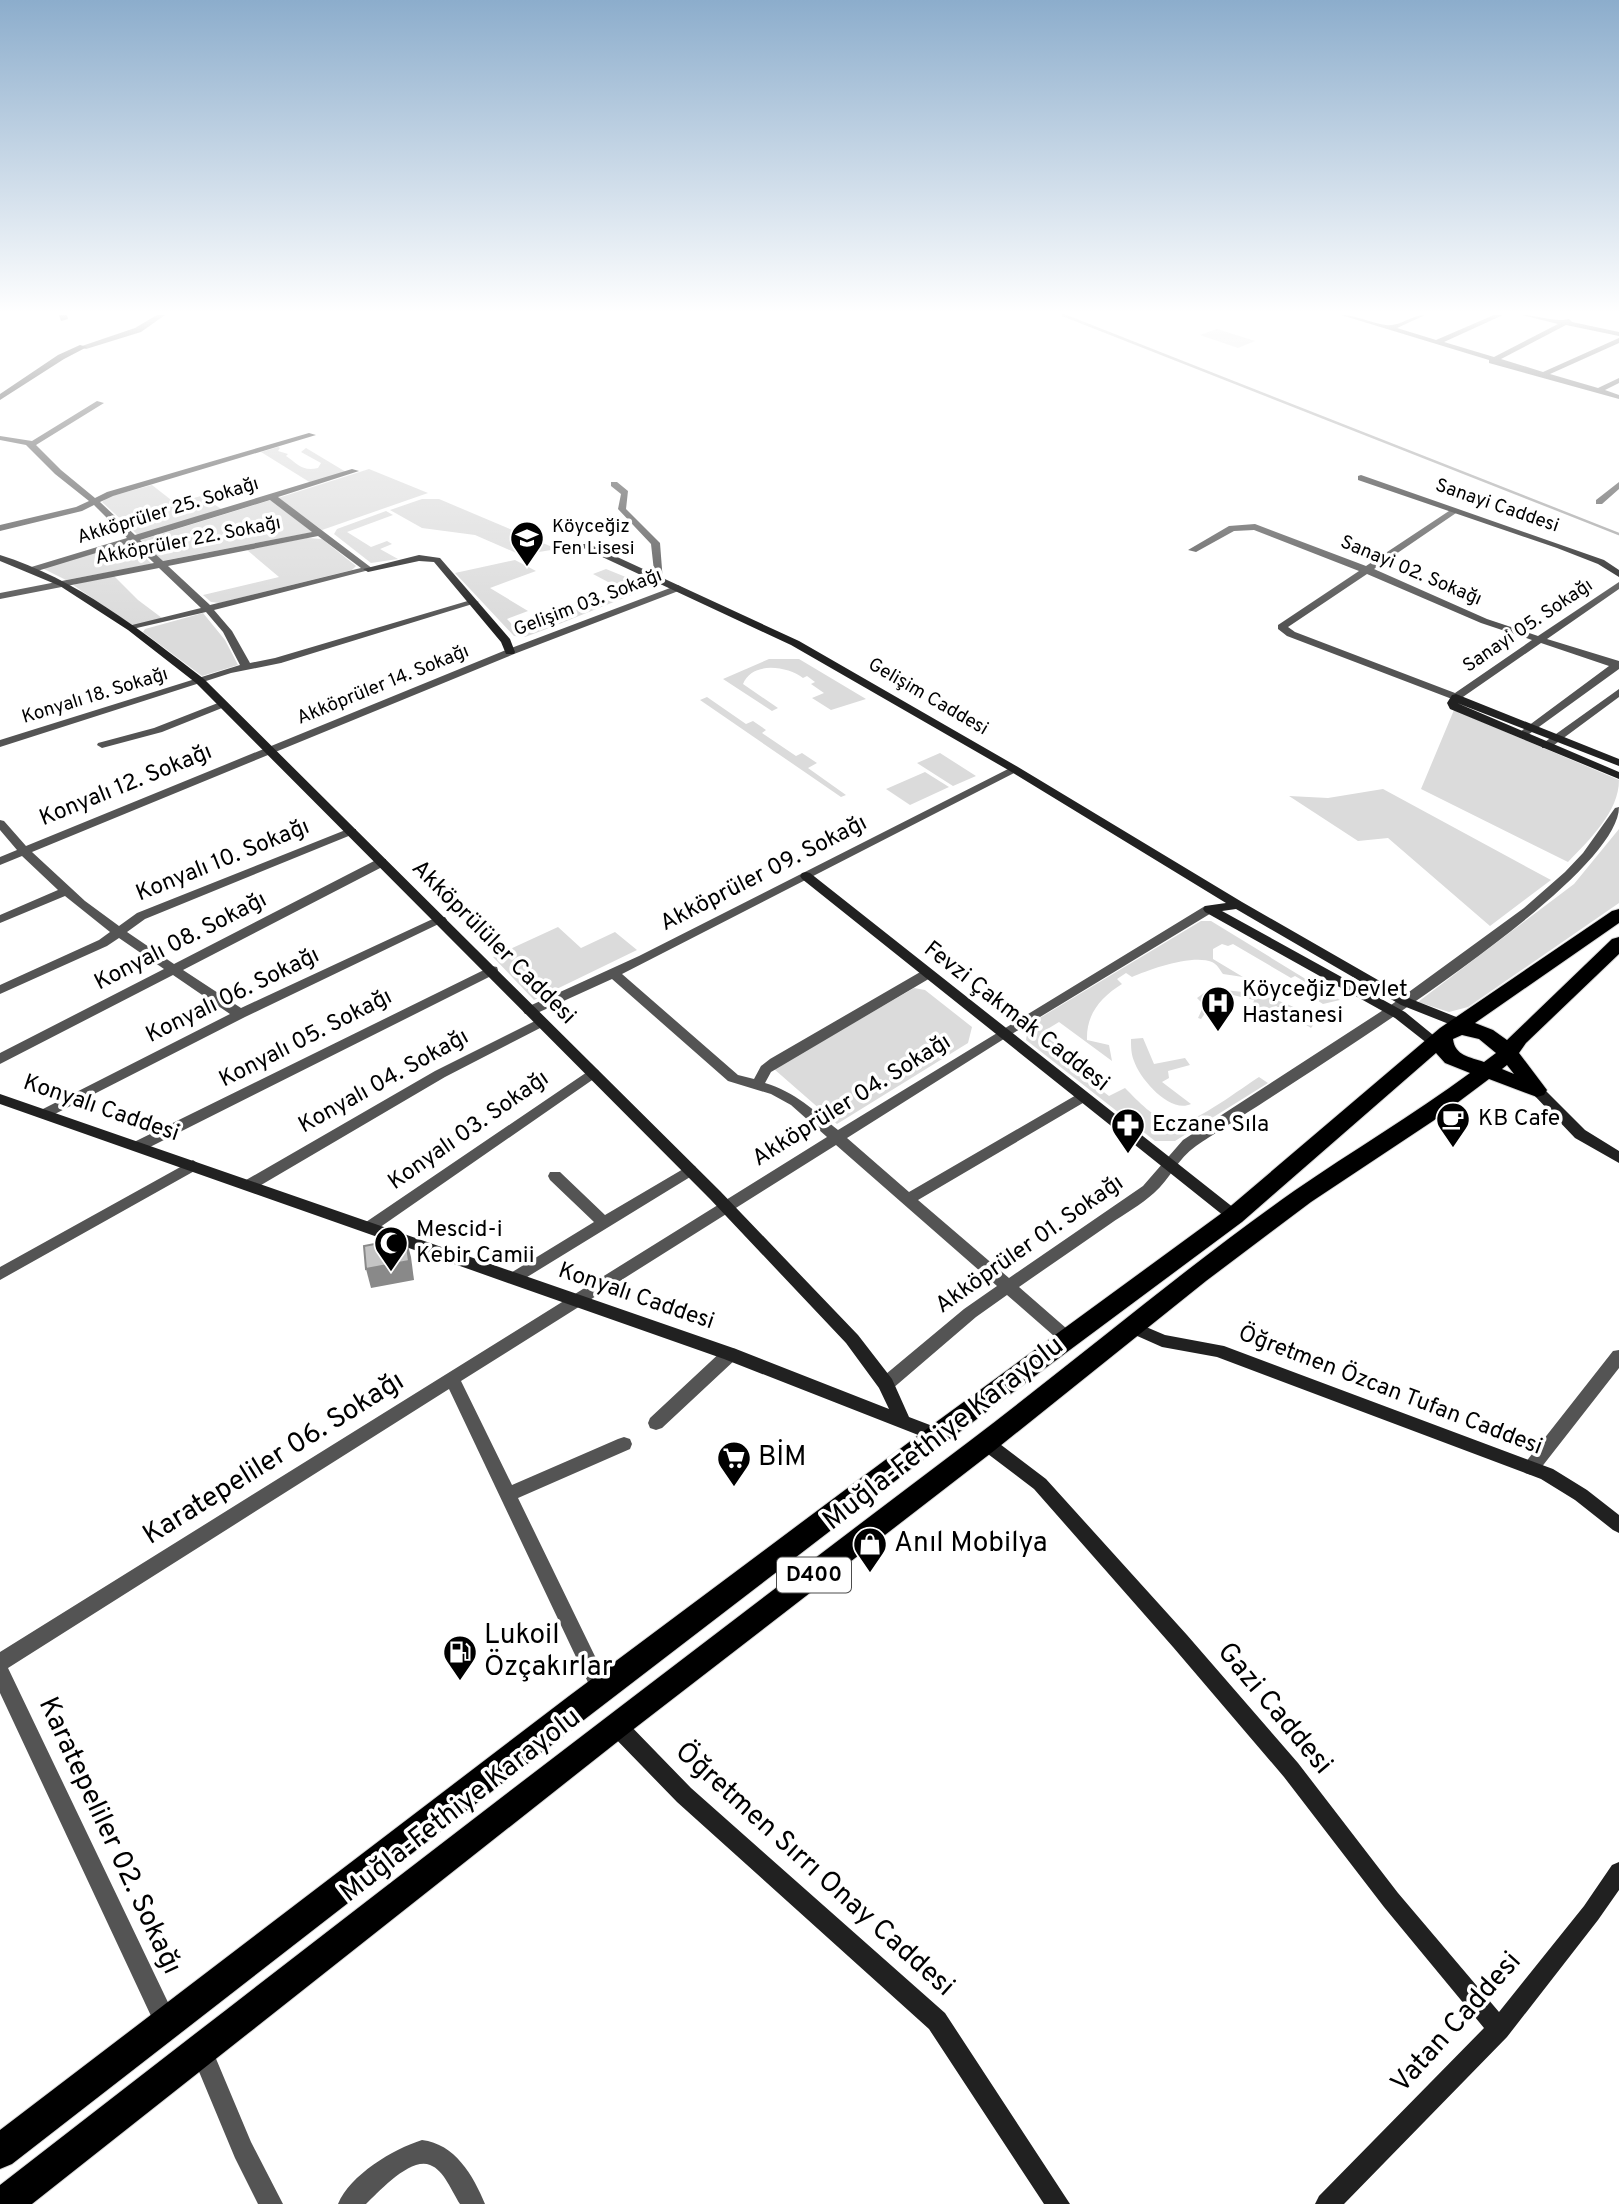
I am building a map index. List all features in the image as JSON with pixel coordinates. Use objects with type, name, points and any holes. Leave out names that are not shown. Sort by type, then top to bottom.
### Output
[{"type":"highway","name":"Muğla-Fethiye Karayolu","points":[[0,2152],[601,1689],[937,1435],[1234,1216],[1453,1036],[1619,915]]},
{"type":"highway","name":"Muğla-Fethiye Karayolu","points":[[4,2204],[616,1725],[986,1443],[1303,1196],[1426,1116],[1519,1038],[1619,943]]},
{"type":"highway","points":[[1492,1060],[1491,1036],[1453,1036],[1456,1060],[1492,1060],[1537,1090]]},
{"type":"street","points":[[31,445],[76,418]]},
{"type":"street","points":[[0,528],[79,509],[94,501],[312,435]]},
{"type":"street","points":[[0,438],[26,441],[94,501],[208,609],[226,631],[246,666]]},
{"type":"street","name":"Akköprüler 25. Sokağı","points":[[31,570],[355,471]]},
{"type":"street","name":"Sanayi Caddesi","points":[[1361,478],[1578,552],[1619,574]]},
{"type":"street","points":[[614,484],[625,493],[622,509],[655,543],[660,580]]},
{"type":"street","points":[[1599,502],[1619,485]]},
{"type":"street","points":[[273,498],[368,569]]},
{"type":"street","points":[[1455,511],[1281,627],[1291,634],[1619,763]]},
{"type":"street","name":"Sanayi 02. Sokağı","points":[[1193,550],[1232,528],[1255,527],[1366,569],[1484,621],[1618,665]]},
{"type":"street","name":"Akköprüler 22. Sokağı","points":[[0,596],[320,533]]},
{"type":"street","name":"Gelişim Caddesi","points":[[586,546],[795,643],[1014,769],[1238,905],[1399,1007],[1453,1036]]},
{"type":"street","name":"Akköprülüler Caddesi","points":[[0,558],[63,584],[131,628],[200,681],[492,970],[852,1339],[886,1384],[902,1419]]},
{"type":"street","points":[[131,628],[368,569],[419,558],[433,558],[506,641],[510,652]]},
{"type":"street","name":"Sanayi 05. Sokağı","points":[[1456,697],[1619,584]]},
{"type":"street","name":"Gelişim 03. Sokağı","points":[[510,652],[678,588]]},
{"type":"street","name":"Konyalı 18. Sokağı","points":[[0,744],[246,666],[277,661],[474,602]]},
{"type":"street","name":"Akköprüler 14. Sokağı","points":[[268,750],[510,652]]},
{"type":"street","points":[[1521,735],[1618,665]]},
{"type":"street","points":[[1546,746],[1619,692]]},
{"type":"street","points":[[1456,697],[1452,703],[1454,707],[1619,776]]},
{"type":"street","points":[[102,745],[158,730],[223,704]]},
{"type":"street","name":"Konyalı 12. Sokağı","points":[[0,861],[268,750]]},
{"type":"street","name":"Akköprüler 09. Sokağı","points":[[530,1010],[613,973],[1014,769]]},
{"type":"street","name":"Akköprüler 01. Sokağı","points":[[886,1384],[945,1332],[1148,1190],[1188,1144],[1399,1007],[1563,883],[1587,857],[1619,810]]},
{"type":"street","points":[[0,823],[22,852],[64,892],[240,1014]]},
{"type":"street","name":"Konyalı 10. Sokağı","points":[[0,990],[103,943],[141,916],[352,831]]},
{"type":"street","name":"Konyalı 08. Sokağı","points":[[0,1059],[382,862]]},
{"type":"street","name":"Fevzi Çakmak Caddesi","points":[[806,876],[1234,1216]]},
{"type":"street","points":[[0,919],[64,892]]},
{"type":"street","points":[[1209,909],[1238,905]]},
{"type":"street","name":"Gelişim Caddesi","points":[[1209,909],[1453,1036]]},
{"type":"street","name":"Akköprüler 04. Sokağı","points":[[576,1300],[1002,1034],[1209,909]]},
{"type":"street","name":"Konyalı 06. Sokağı","points":[[44,1114],[240,1014],[441,920]]},
{"type":"street","name":"Konyalı 05. Sokağı","points":[[139,1146],[492,970]]},
{"type":"street","points":[[613,973],[733,1078],[787,1096],[1069,1339]]},
{"type":"street","points":[[757,1086],[766,1069],[775,1062],[928,974]]},
{"type":"street","name":"Konyalı 04. Sokağı","points":[[251,1184],[440,1074],[541,1022]]},
{"type":"street","name":"Konyalı 03. Sokağı","points":[[370,1226],[593,1073]]},
{"type":"street","points":[[1537,1090],[1580,1134],[1619,1158]]},
{"type":"street","points":[[908,1199],[1083,1097]]},
{"type":"street","name":"Konyalı Caddesi","points":[[3,1102],[251,1184],[730,1354],[902,1419],[937,1435]]},
{"type":"street","points":[[0,1274],[193,1165]]},
{"type":"street","points":[[514,1278],[690,1170]]},
{"type":"street","points":[[555,1176],[604,1223]]},
{"type":"street","name":"Karatepeliler 06. Sokağı","points":[[0,1662],[576,1300]]},
{"type":"street","name":"Öğretmen Özcan Tufan Caddesi","points":[[1132,1327],[1162,1341],[1218,1351],[1531,1468],[1563,1483],[1619,1525]]},
{"type":"street","points":[[656,1423],[730,1354]]},
{"type":"street","points":[[1531,1468],[1619,1356]]},
{"type":"street","points":[[452,1379],[601,1689]]},
{"type":"street","name":"Gazi Caddesi","points":[[986,1443],[1040,1484],[1204,1668],[1291,1770],[1391,1900],[1499,2029]]},
{"type":"street","points":[[508,1494],[624,1444]]},
{"type":"street","name":"Karatepeliler 02. Sokağı","points":[[0,1672],[167,2025]]},
{"type":"street","name":"Öğretmen Sırrı Onay Caddesi","points":[[616,1725],[684,1795],[899,1984],[937,2021],[1058,2204]]},
{"type":"street","name":"Vatan Caddesi","points":[[1327,2204],[1499,2029],[1591,1913],[1619,1872]]},
{"type":"street","points":[[201,2049],[243,2150],[271,2204]]},
{"type":"street","points":[[350,2204],[390,2166],[423,2151],[435,2153],[445,2161],[473,2204]]},
{"type":"shaded area","points":[[278,447],[278,451],[288,454],[286,456],[304,468],[318,468],[321,463],[301,452],[306,448],[346,472],[311,483],[261,452]]},
{"type":"shaded area","points":[[369,469],[428,493],[322,530],[278,498]]},
{"type":"shaded area","points":[[152,485],[175,503],[201,496],[223,510],[139,536],[102,502],[108,497]]},
{"type":"shaded area","points":[[422,499],[439,499],[557,549],[521,555],[475,535],[422,528],[390,510]]},
{"type":"shaded area","points":[[271,500],[313,532],[162,561],[141,540]]},
{"type":"shaded area","points":[[386,511],[393,515],[347,532],[371,547],[387,541],[392,544],[380,549],[398,559],[371,563],[334,534],[337,529]]},
{"type":"shaded area","points":[[307,538],[322,539],[356,566],[352,570],[219,603],[211,602],[203,595],[279,577],[247,550]]},
{"type":"shaded area","points":[[130,543],[152,564],[66,580],[42,568]]},
{"type":"shaded area","points":[[515,560],[536,571],[490,588],[528,611],[507,619],[519,632],[525,633],[545,626],[549,628],[525,637],[514,636],[455,573]]},
{"type":"shaded area","points":[[606,569],[643,584],[641,591],[559,624],[557,621],[575,613],[573,611],[625,591],[593,574]]},
{"type":"shaded area","points":[[113,575],[138,600],[162,618],[133,626],[73,585]]},
{"type":"shaded area","points":[[203,613],[225,640],[238,665],[202,676],[143,632],[145,629]]},
{"type":"shaded area","points":[[769,659],[799,659],[866,699],[831,710],[812,698],[824,693],[811,684],[815,682],[807,676],[803,678],[779,669],[762,669],[754,672],[743,684],[778,708],[772,711],[723,679]]},
{"type":"shaded area","points":[[707,697],[746,724],[753,721],[766,730],[762,733],[796,756],[802,753],[817,763],[808,768],[846,795],[841,797],[700,700]]},
{"type":"shaded area","points":[[1454,710],[1619,780],[1618,792],[1608,814],[1568,862],[1421,789]]},
{"type":"shaded area","points":[[940,753],[976,776],[953,786],[917,763]]},
{"type":"shaded area","points":[[925,772],[949,787],[910,805],[886,789]]},
{"type":"shaded area","points":[[1383,789],[1551,880],[1490,926],[1388,838],[1358,841],[1289,796],[1328,798]]},
{"type":"shaded area","points":[[1619,829],[1619,903],[1468,1007],[1449,1012],[1418,1002],[1574,884]]},
{"type":"shaded area","points":[[1201,921],[1211,921],[1340,1000],[1323,1004],[1304,992],[1312,986],[1295,976],[1291,978],[1233,944],[1222,944],[1213,949],[1213,959],[1243,977],[1223,974],[1212,962],[1194,960],[1160,967],[1132,977],[1126,973],[1117,979],[1122,984],[1096,1007],[1087,1031],[1087,1040],[1109,1045],[1112,1061],[1059,1022],[1041,1033],[1056,1044],[1053,1046],[1059,1050],[1054,1054],[1109,1096],[1125,1088],[1153,1114],[1173,1123],[1181,1123],[1204,1113],[1259,1077],[1268,1083],[1175,1141],[1155,1141],[1026,1040],[1028,1025]]},
{"type":"shaded area","points":[[558,927],[581,948],[615,932],[637,950],[534,1000],[493,957]]},
{"type":"shaded area","points":[[914,988],[925,990],[972,1027],[968,1043],[837,1124],[774,1069]]},
{"type":"shaded area","points":[[1208,990],[1235,991],[1274,999],[1311,1016],[1314,1024],[1311,1028],[1276,1006],[1258,1018],[1253,1016],[1256,1010],[1252,1008],[1254,1000],[1220,992],[1201,1019],[1198,1018],[1204,1005],[1197,998]]},
{"type":"shaded area","points":[[1143,1038],[1154,1064],[1185,1058],[1190,1065],[1168,1071],[1169,1078],[1162,1082],[1191,1104],[1183,1106],[1165,1100],[1142,1077],[1133,1058],[1131,1039]]},
{"type":"building","points":[[406,1238],[409,1261],[366,1269],[364,1246]]},
{"type":"waterway","points":[[1324,418],[1619,534]]},
{"type":"place","name":"Köyceğiz Fen Lisesi","points":[[527,568]]},
{"type":"place","name":"Köyceğiz Devlet Hastanesi","points":[[1218,1033]]},
{"type":"place","name":"KB Cafe","points":[[1453,1149]]},
{"type":"place","name":"Eczane Sıla","points":[[1128,1155]]},
{"type":"place","name":"Mescid-i Kebir Camii","points":[[391,1273]]},
{"type":"place","name":"BİM","points":[[734,1488]]},
{"type":"place","name":"Anıl Mobilya","points":[[870,1574]]},
{"type":"place","name":"Lukoil Özçakırlar","points":[[460,1682]]}]
